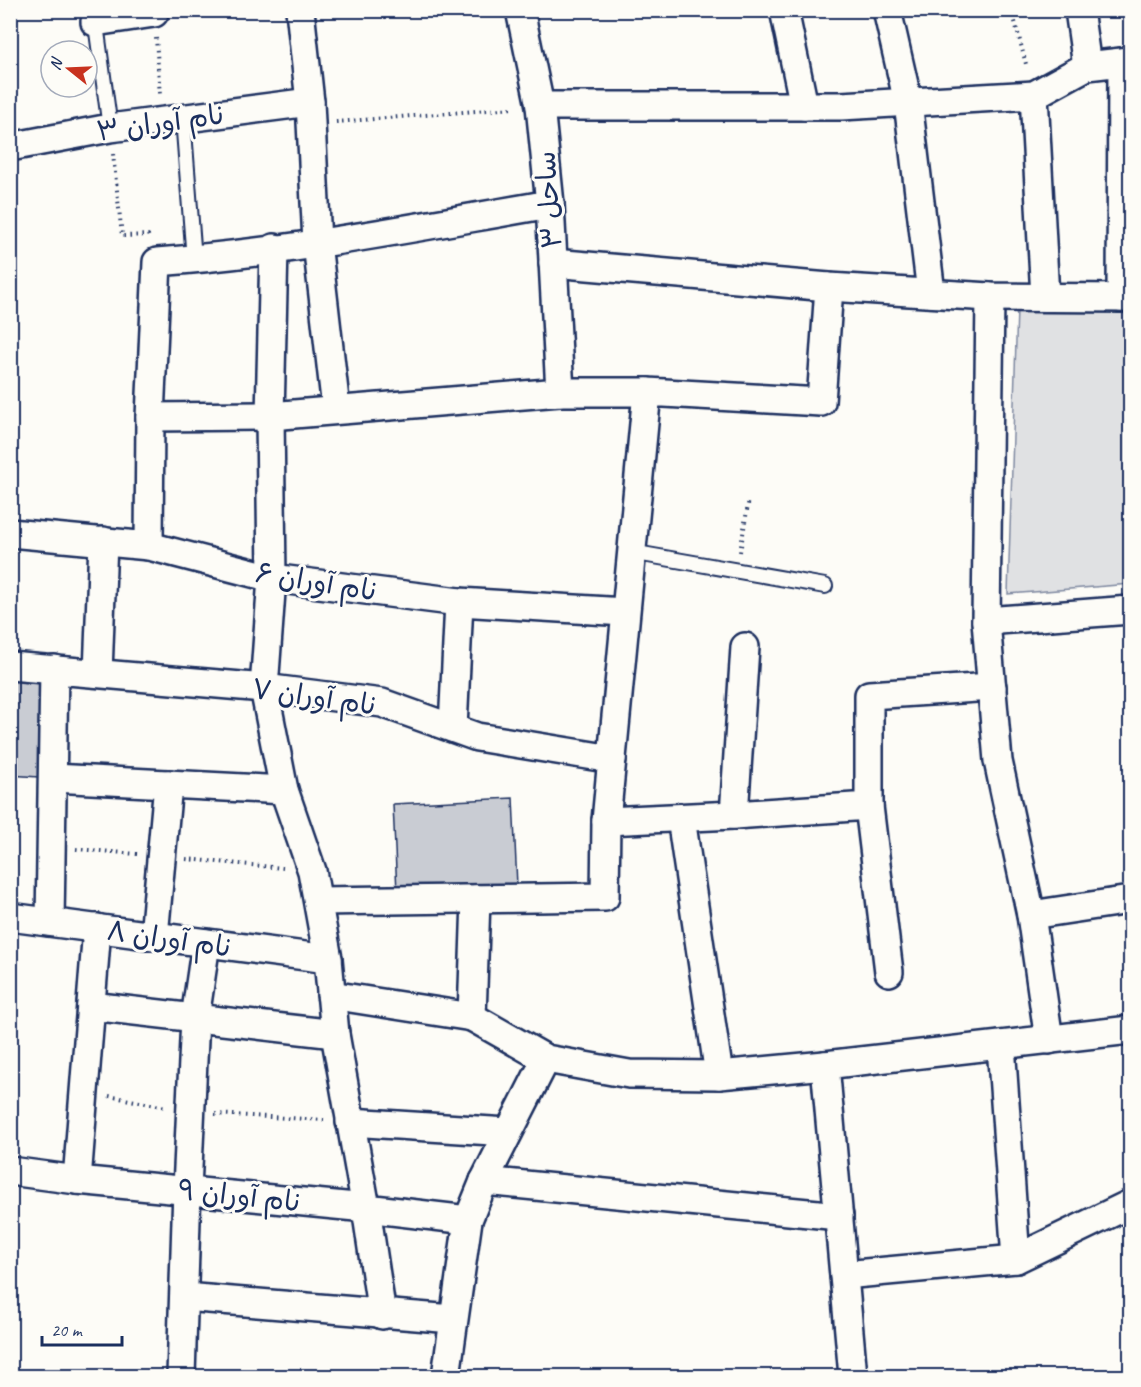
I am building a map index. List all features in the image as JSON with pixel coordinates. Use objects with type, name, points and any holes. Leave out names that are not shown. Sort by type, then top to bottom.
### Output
[{"type":"street","points":[[300,10],[311,113],[316,243],[336,409]]},
{"type":"street","name":"ساحل ۳","points":[[520,10],[540,106],[550,204],[560,392]]},
{"type":"street","points":[[784,10],[804,106]]},
{"type":"street","points":[[887,10],[908,102],[931,292]]},
{"type":"street","points":[[1078,10],[1087,66]]},
{"type":"street","points":[[94,16],[154,14]]},
{"type":"street","points":[[540,106],[804,106],[1034,95],[1087,66],[1126,62],[1126,298],[990,297],[829,287],[553,262]]},
{"type":"street","points":[[1034,95],[1045,297]]},
{"type":"street","name":"نام آوران ۳","points":[[10,147],[110,128],[173,120],[311,113]]},
{"type":"street","points":[[149,546],[150,417],[157,262],[194,260],[316,243],[550,204]]},
{"type":"street","points":[[274,248],[270,416],[272,578],[264,688],[284,790],[312,871],[318,902],[328,959],[335,1034],[366,1208],[382,1315]]},
{"type":"street","points":[[150,417],[270,416],[560,392],[647,392],[821,402],[829,287]]},
{"type":"street","points":[[990,297],[986,621],[998,761],[1031,915],[1049,1040]]},
{"type":"street","points":[[318,902],[605,897],[606,821],[647,392]]},
{"type":"street","name":"نام آوران ۶","points":[[10,533],[149,546],[272,578],[459,602],[625,612]]},
{"type":"street","points":[[98,673],[103,541]]},
{"type":"street","points":[[453,728],[459,602]]},
{"type":"street","points":[[986,621],[1131,610]]},
{"type":"street","points":[[734,815],[745,647]]},
{"type":"street","name":"نام آوران ۷","points":[[10,666],[264,688],[382,703],[477,737],[612,759]]},
{"type":"street","points":[[50,922],[54,669]]},
{"type":"street","points":[[889,972],[869,806],[869,695],[992,687]]},
{"type":"street","points":[[53,778],[284,790]]},
{"type":"street","points":[[154,936],[168,784]]},
{"type":"street","points":[[606,821],[869,806]]},
{"type":"street","points":[[681,818],[719,1075]]},
{"type":"street","points":[[472,1017],[476,899]]},
{"type":"street","points":[[1031,915],[1131,900]]},
{"type":"street","name":"نام آوران ۸","points":[[10,917],[328,959]]},
{"type":"street","points":[[77,1180],[98,928]]},
{"type":"street","points":[[182,1377],[187,1189],[195,1018],[206,943]]},
{"type":"street","points":[[331,994],[472,1017],[546,1059],[629,1074],[719,1075],[1131,1030]]},
{"type":"street","points":[[91,1006],[335,1034]]},
{"type":"street","points":[[1001,1045],[1016,1259]]},
{"type":"street","points":[[446,1377],[468,1220],[484,1181],[546,1059]]},
{"type":"street","points":[[825,1065],[853,1377]]},
{"type":"street","points":[[350,1122],[508,1132]]},
{"type":"street","name":"نام آوران ۹","points":[[10,1171],[77,1180],[187,1189],[468,1220]]},
{"type":"street","points":[[484,1181],[838,1216]]},
{"type":"street","points":[[843,1275],[1016,1259],[1131,1204]]},
{"type":"street","points":[[184,1297],[382,1315],[453,1319]]},
{"type":"lane","points":[[94,16],[110,128]]},
{"type":"lane","points":[[173,120],[194,260]]},
{"type":"lane","points":[[631,552],[825,586]]},
{"type":"path","points":[[1012,10],[1034,95]]},
{"type":"path","points":[[154,14],[173,120]]},
{"type":"path","points":[[311,113],[540,106]]},
{"type":"path","points":[[110,128],[123,236],[148,235],[157,262]]},
{"type":"path","points":[[737,571],[749,499]]},
{"type":"shaded area","points":[[1017,309],[1130,312],[1130,584],[1008,594]]},
{"type":"building","points":[[10,666],[54,669],[53,778],[10,775]]},
{"type":"building","points":[[513,798],[517,886],[397,892],[393,804]]}]
